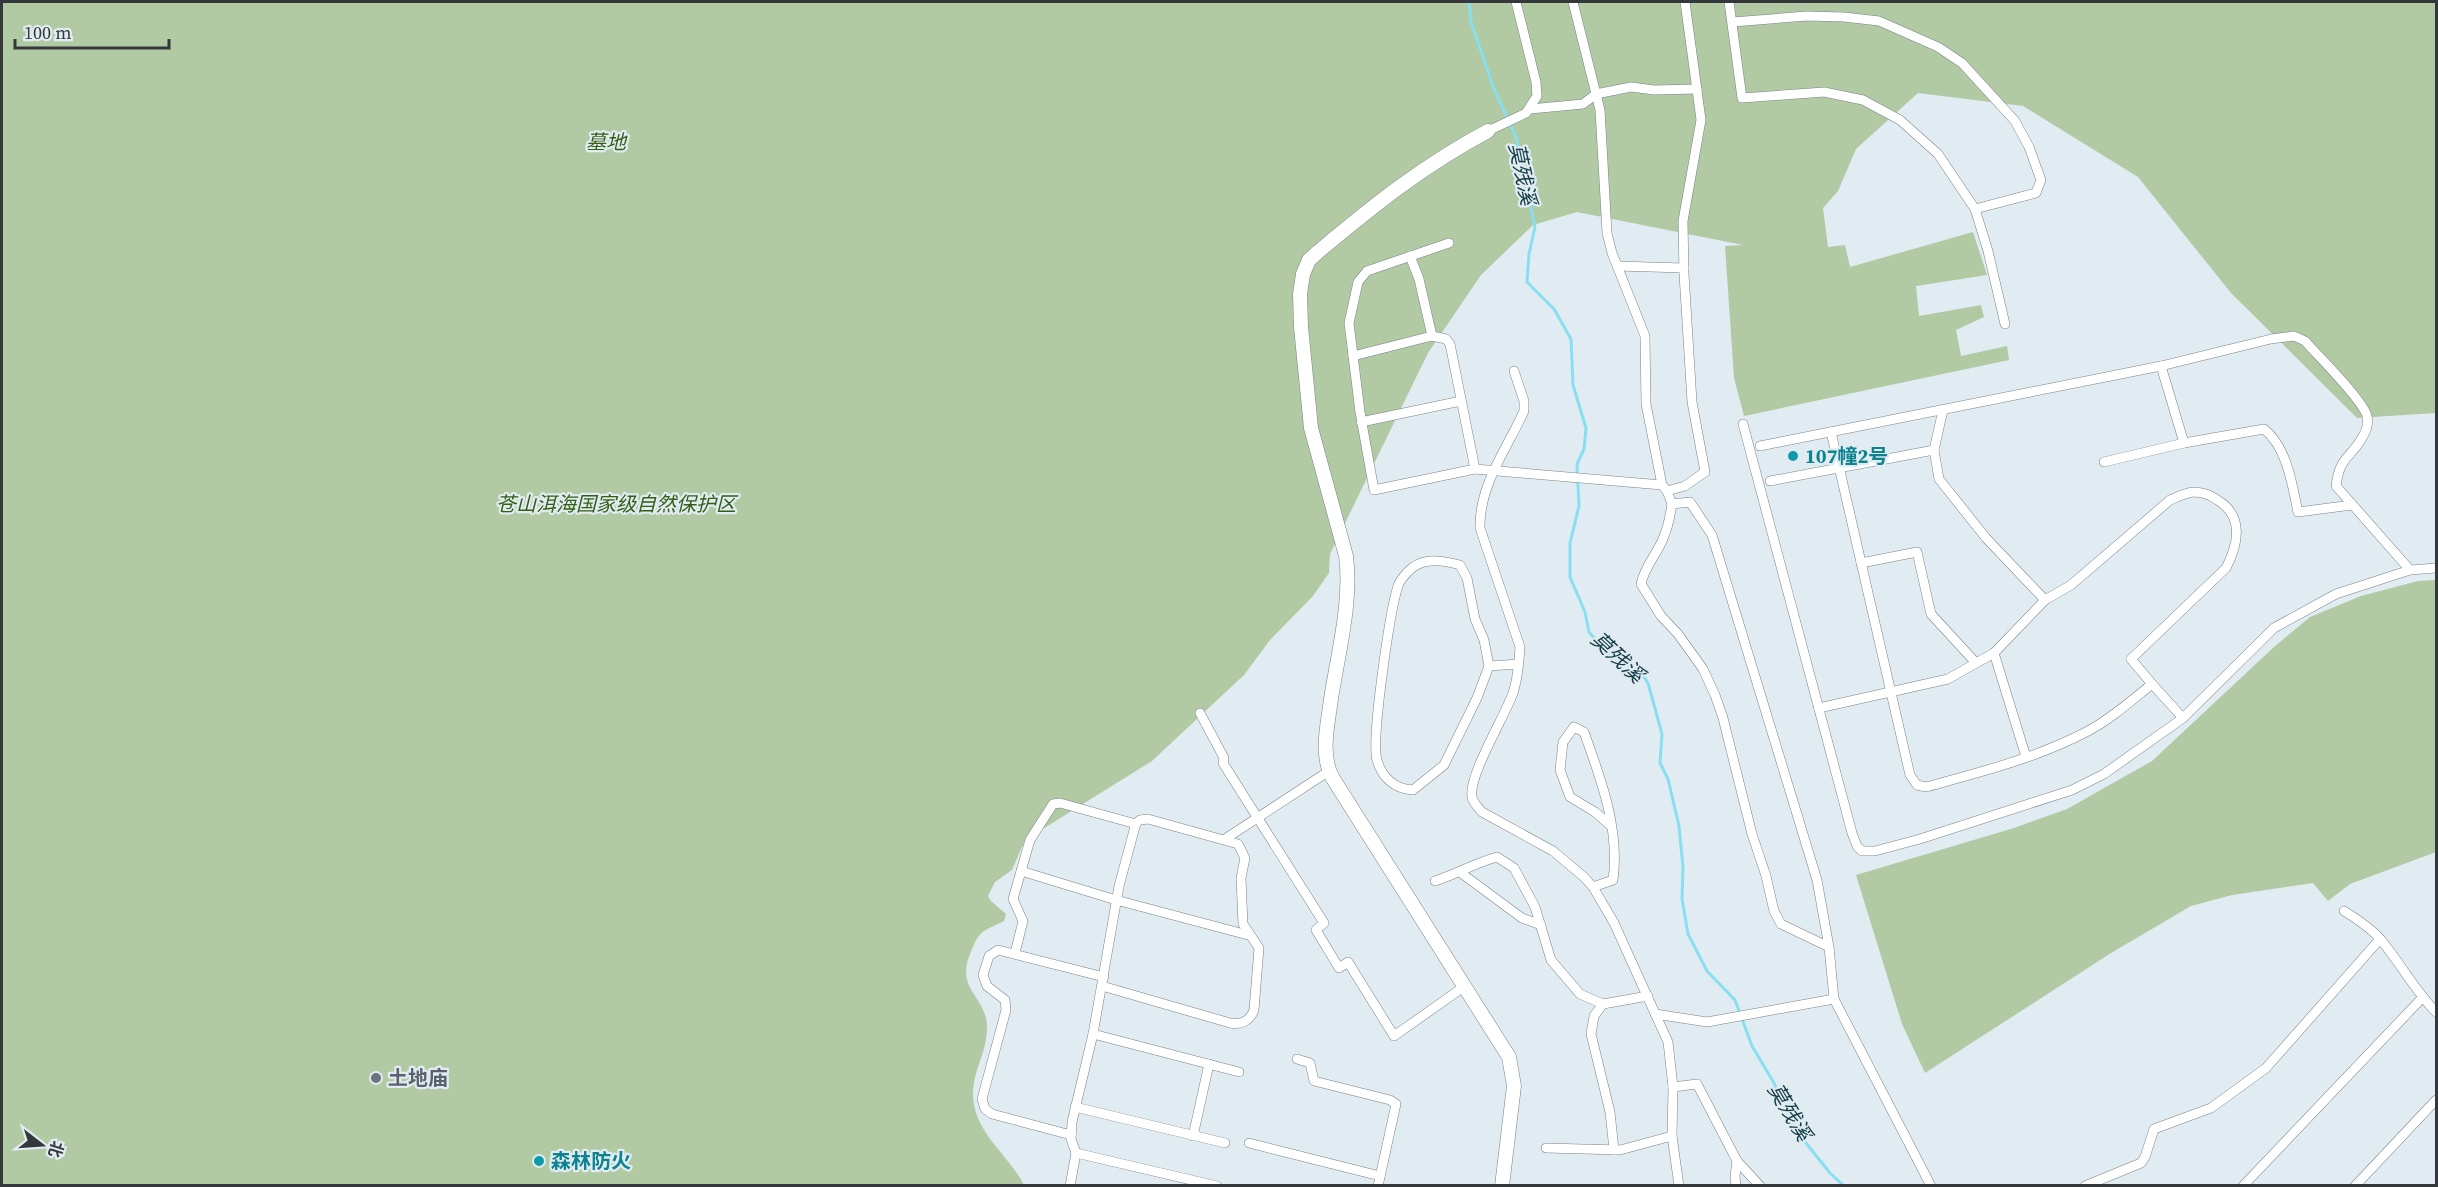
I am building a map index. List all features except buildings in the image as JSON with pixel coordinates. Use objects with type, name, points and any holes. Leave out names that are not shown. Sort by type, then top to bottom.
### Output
[{"type":"street","points":[[1516,2],[1537,90],[1535,101],[1528,111]]},
{"type":"street","points":[[1573,2],[1600,110],[1607,233],[1617,266],[1645,336],[1646,404],[1664,488],[1672,504],[1669,524],[1663,540],[1643,575],[1641,584],[1661,616],[1678,634],[1703,669],[1715,695],[1774,911],[1781,924],[1829,947]]},
{"type":"street","points":[[1449,243],[1367,271],[1359,279],[1349,323],[1361,422],[1374,490],[1475,469],[1585,478],[1664,488],[1686,486],[1705,472],[1692,402],[1684,268],[1683,221],[1701,120],[1685,2]]},
{"type":"street","points":[[1729,2],[1742,98],[1824,92],[1863,100],[1900,120],[1938,154],[1975,209],[1988,251],[2005,324]]},
{"type":"street","points":[[1733,22],[1807,16],[1879,21],[1938,47],[1962,63],[2015,121],[2029,147],[2041,180],[2036,193],[1975,209]]},
{"type":"street","points":[[1502,1185],[1514,1086],[1512,1067],[1504,1046],[1329,771],[1325,747],[1347,594],[1348,572],[1346,556],[1311,428],[1301,327],[1300,294],[1303,274],[1309,260],[1382,198],[1447,153],[1528,111],[1583,104],[1596,94],[1631,87],[1654,90],[1697,89]]},
{"type":"street","points":[[1410,256],[1419,279],[1432,336]]},
{"type":"street","points":[[1617,266],[1684,268]]},
{"type":"street","points":[[1353,356],[1432,336],[1446,339],[1450,344],[1475,469]]},
{"type":"street","points":[[1760,446],[2161,366],[2271,339],[2294,336],[2305,341],[2359,403],[2367,416],[2367,430],[2358,445],[2343,460],[2336,486],[2410,570]]},
{"type":"street","points":[[2161,366],[2184,443]]},
{"type":"street","points":[[1514,370],[1524,401],[1524,411],[1493,472],[1482,503],[1480,528],[1520,647],[1519,664],[1513,693],[1477,772],[1471,796],[1475,805],[1482,812],[1553,851],[1593,887],[1614,923],[1668,1042],[1673,1087],[1672,1136],[1679,1185]]},
{"type":"street","points":[[1361,422],[1461,401]]},
{"type":"street","points":[[1943,410],[1934,450],[1939,479],[1986,538],[2045,600]]},
{"type":"street","points":[[1743,424],[1857,846],[1862,851],[1869,852],[2005,813],[2072,790],[2104,774],[2183,718],[2274,628],[2336,594],[2410,570],[2436,568]]},
{"type":"street","points":[[2104,462],[2184,443],[2264,429],[2275,437],[2289,472],[2298,512],[2352,505]]},
{"type":"street","points":[[1831,432],[1910,776],[1917,785],[1926,787],[2048,750],[2090,730],[2152,684]]},
{"type":"street","points":[[1770,480],[1934,450]]},
{"type":"street","points":[[1686,486],[1690,502],[1712,535],[1817,880],[1829,947],[1834,999],[1931,1185]]},
{"type":"street","points":[[1819,708],[1948,679],[1994,653],[2045,600],[2071,585],[2170,500],[2190,492],[2206,493],[2225,505],[2235,520],[2237,533],[2235,550],[2226,568],[2131,659],[2183,718]]},
{"type":"street","points":[[1672,504],[1690,502]]},
{"type":"street","points":[[1861,563],[1917,552],[1931,614],[1976,663]]},
{"type":"street","points":[[1440,559],[1460,565],[1467,579],[1475,619],[1484,640],[1489,666],[1477,698],[1444,765],[1413,790],[1400,789],[1386,778],[1376,759],[1390,619],[1399,582],[1413,566],[1440,559]]},
{"type":"street","points":[[1994,653],[2026,758]]},
{"type":"street","points":[[1489,666],[1519,664]]},
{"type":"street","points":[[1200,713],[1224,758],[1223,763],[1324,923],[1316,930],[1339,968],[1348,962],[1394,1036],[1465,986]]},
{"type":"street","points":[[1593,887],[1613,880],[1616,860],[1611,826],[1606,796],[1584,732],[1574,727],[1563,742],[1560,770],[1563,779],[1570,797],[1595,812],[1611,826]]},
{"type":"street","points":[[1225,839],[1329,771]]},
{"type":"street","points":[[1015,953],[1023,917],[1012,902],[1035,831],[1055,803],[1136,824]]},
{"type":"street","points":[[1070,1185],[1076,1153],[1071,1135],[1076,1107],[1093,1034],[1103,982],[1116,900],[1136,824],[1140,820],[1148,819],[1238,844],[1244,853],[1241,878],[1243,924],[1248,935],[1259,948],[1254,1010],[1252,1016],[1244,1022],[1230,1023],[1103,982],[1015,953],[994,951],[986,962],[983,975],[987,986],[1005,1000],[1006,1010],[983,1095],[983,1104],[992,1114],[1071,1135]]},
{"type":"street","points":[[1436,881],[1461,873],[1480,861],[1497,857],[1514,868],[1535,907],[1551,960],[1580,994],[1603,1004],[1648,996]]},
{"type":"street","points":[[1021,871],[1116,900],[1248,935]]},
{"type":"street","points":[[1461,873],[1522,918],[1540,925]]},
{"type":"street","points":[[2344,911],[2361,921],[2380,939],[2436,1012]]},
{"type":"street","points":[[2085,1185],[2141,1163],[2154,1129],[2211,1108],[2266,1068],[2380,939]]},
{"type":"street","points":[[2243,1185],[2423,998]]},
{"type":"street","points":[[1655,1014],[1707,1022],[1834,999]]},
{"type":"street","points":[[1603,1004],[1594,1016],[1591,1034],[1610,1112],[1614,1150]]},
{"type":"street","points":[[1093,1034],[1239,1072]]},
{"type":"street","points":[[1249,1143],[1379,1181],[1396,1104],[1390,1100],[1314,1081],[1310,1063],[1297,1059]]},
{"type":"street","points":[[1193,1136],[1209,1064]]},
{"type":"street","points":[[1673,1087],[1697,1084],[1737,1161],[1761,1185]]},
{"type":"street","points":[[2355,1185],[2436,1100]]},
{"type":"street","points":[[1076,1107],[1225,1143]]},
{"type":"street","points":[[1546,1148],[1614,1150],[1648,1144],[1672,1136]]},
{"type":"street","points":[[1076,1153],[1217,1185]]},
{"type":"street","points":[[1736,1185],[1737,1161]]},
{"type":"green space","name":"苍山洱海国家级自然保护区","points":[[2,2],[2436,2],[2436,413],[2357,418],[2231,293],[2138,177],[2023,106],[1918,93],[1856,149],[1838,191],[1823,208],[1828,247],[1845,245],[1850,267],[1973,232],[1987,275],[1916,286],[1919,316],[1981,305],[1984,317],[1956,330],[1961,356],[2007,346],[2009,360],[1744,416],[1734,378],[1725,246],[1743,245],[1577,212],[1533,225],[1481,275],[1428,353],[1330,554],[1329,573],[1313,596],[1270,640],[1244,675],[1152,761],[1025,840],[1012,870],[995,882],[988,896],[1006,914],[1004,921],[979,935],[966,966],[966,977],[983,1009],[987,1029],[984,1050],[975,1078],[973,1098],[984,1129],[1024,1185],[2,1186]]},
{"type":"green space","points":[[2436,580],[2436,852],[2350,884],[2328,901],[2313,883],[2232,895],[2191,906],[2111,953],[1925,1073],[1902,1024],[1856,875],[2014,828],[2067,809],[2152,761],[2274,647],[2310,617],[2361,596],[2418,581]]},
{"type":"waterway","name":"莫残溪","points":[[1469,2],[1471,22],[1494,89],[1516,137],[1526,183],[1535,227],[1529,254],[1527,282],[1554,309],[1571,339],[1573,385],[1586,428],[1584,449],[1577,464],[1579,506],[1570,543],[1570,577],[1585,612],[1589,632],[1605,651],[1642,674],[1648,683],[1662,734],[1660,763],[1668,779],[1679,826],[1683,867],[1682,899],[1688,934],[1707,971],[1735,1000],[1752,1046],[1774,1083],[1794,1128],[1830,1173],[1844,1186]]},
{"type":"place","name":"107幢2号","points":[[1793,456]]},
{"type":"place","name":"土地庙","points":[[376,1078]]},
{"type":"place","name":"森林防火","points":[[539,1161]]},
{"type":"park label","name":"墓地","points":[[606,142]]}]
